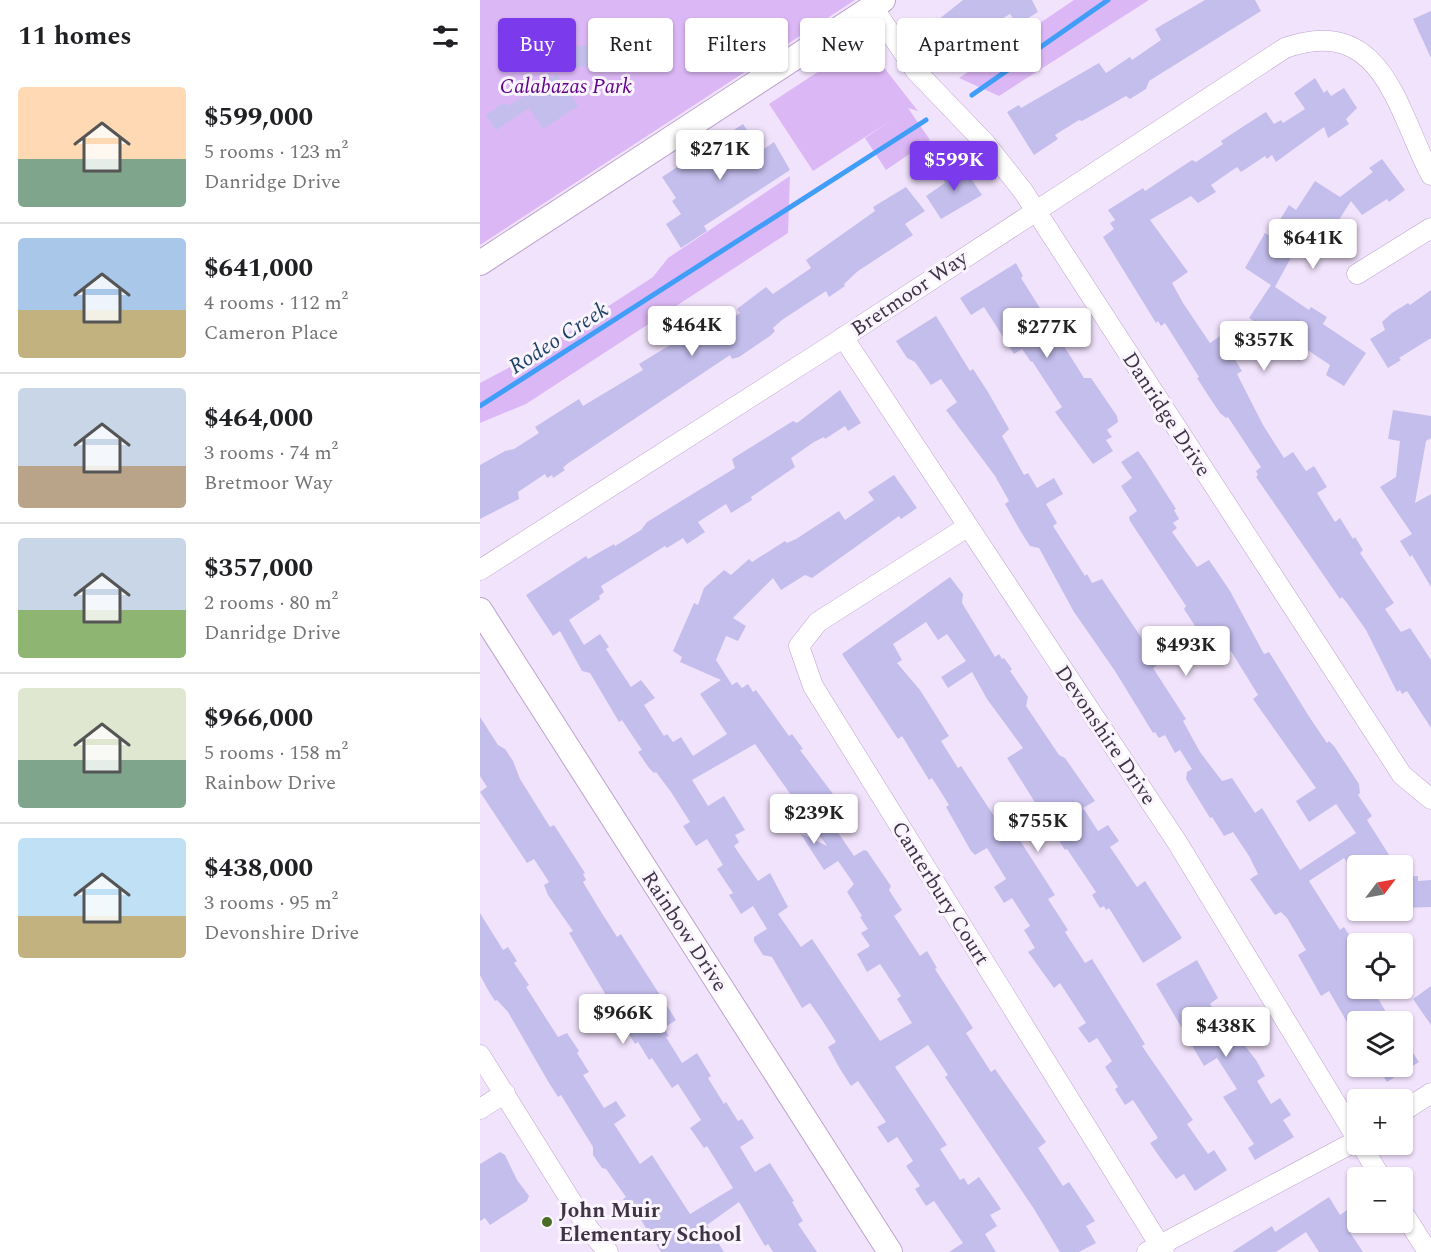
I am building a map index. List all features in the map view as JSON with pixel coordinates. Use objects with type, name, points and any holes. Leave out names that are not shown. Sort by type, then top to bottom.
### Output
[{"type":"street","name":"Danridge Drive","points":[[878,3],[915,70],[985,143],[1035,210],[1402,775],[1431,799]]},
{"type":"street","points":[[480,263],[878,3]]},
{"type":"street","name":"Bretmoor Way","points":[[480,570],[843,337],[1274,54],[1308,41],[1321,40],[1346,45],[1370,59],[1387,79],[1431,175]]},
{"type":"street","points":[[1357,274],[1431,228]]},
{"type":"street","name":"Devonshire Drive","points":[[843,337],[1177,842],[1347,1122]]},
{"type":"street","name":"Canterbury Court","points":[[967,527],[818,622],[799,646],[813,686],[1157,1250]]},
{"type":"street","name":"Rainbow Drive","points":[[480,610],[890,1252]]},
{"type":"street","points":[[480,1055],[588,1228],[608,1252]]},
{"type":"street","points":[[480,1108],[504,1093]]},
{"type":"street","points":[[1413,1105],[1431,1093]]},
{"type":"street","points":[[1157,1250],[1347,1146]]},
{"type":"street","points":[[1413,1228],[1428,1252]]},
{"type":"green space","name":"Calabazas Park","points":[[480,0],[855,0],[827,18],[800,18],[800,36],[788,44],[788,18],[685,18],[685,72],[745,72],[480,245]]},
{"type":"green space","points":[[1074,0],[1149,0],[1041,69],[1041,22]]},
{"type":"green space","points":[[885,69],[918,111],[908,108],[930,140],[886,170],[865,138],[893,119],[813,171],[769,104],[818,72],[885,72]]},
{"type":"green space","points":[[968,72],[1036,72],[999,96],[959,78]]},
{"type":"green space","points":[[790,176],[788,233],[526,404],[480,423],[480,383],[538,352],[653,277],[668,258]]},
{"type":"building","points":[[963,0],[1032,0],[1038,12],[1028,18],[1013,18],[1010,14],[1003,18],[940,18]]},
{"type":"building","points":[[1205,0],[1255,0],[1261,11],[1149,81],[1146,89],[1130,99],[1126,96],[1055,135],[1058,139],[1034,155],[1007,112],[1019,105],[1021,108],[1099,63],[1106,73],[1130,57],[1132,60],[1161,40],[1155,29]]},
{"type":"building","points":[[1431,11],[1431,58],[1413,19]]},
{"type":"building","points":[[588,45],[588,66],[576,67],[576,46]]},
{"type":"building","points":[[557,74],[578,106],[543,129],[529,108],[496,130],[486,115],[502,104],[506,103],[508,106]]},
{"type":"building","points":[[1315,78],[1324,93],[1327,90],[1331,96],[1344,88],[1357,108],[1346,119],[1349,124],[1328,138],[1324,127],[1276,162],[1272,155],[1267,159],[1265,156],[1241,172],[1237,167],[1211,185],[1216,192],[1198,203],[1191,196],[1150,220],[1188,272],[1172,283],[1183,303],[1210,343],[1220,336],[1242,371],[1237,374],[1263,425],[1284,458],[1293,452],[1306,471],[1314,466],[1327,487],[1317,493],[1335,522],[1340,518],[1353,539],[1355,537],[1363,550],[1360,553],[1394,603],[1385,609],[1401,632],[1410,628],[1431,660],[1431,728],[1407,691],[1402,694],[1400,690],[1397,692],[1366,630],[1342,597],[1340,599],[1256,477],[1258,475],[1256,471],[1261,467],[1228,417],[1220,413],[1165,323],[1161,326],[1158,321],[1156,323],[1103,237],[1114,229],[1110,223],[1115,220],[1108,210],[1143,188],[1145,191],[1192,160],[1196,162],[1223,144],[1221,141],[1266,112],[1274,124],[1281,120],[1283,123],[1305,109],[1294,93]]},
{"type":"building","points":[[743,124],[761,151],[774,142],[790,170],[704,226],[707,231],[681,248],[666,224],[681,214],[672,201],[676,198],[662,177]]},
{"type":"building","points":[[1382,159],[1405,190],[1389,202],[1387,199],[1362,215],[1351,201],[1333,229],[1328,227],[1316,246],[1302,237],[1275,287],[1309,310],[1311,307],[1327,317],[1323,324],[1366,353],[1344,386],[1326,375],[1330,365],[1306,349],[1299,361],[1279,348],[1284,341],[1249,318],[1271,285],[1245,268],[1265,233],[1270,236],[1289,205],[1296,210],[1315,181],[1340,197],[1373,172],[1369,168]]},
{"type":"building","points":[[960,162],[982,195],[941,219],[926,196],[945,183],[942,174]]},
{"type":"building","points":[[906,187],[925,211],[905,224],[913,235],[858,271],[844,284],[845,286],[829,297],[826,291],[782,320],[773,328],[775,331],[770,336],[739,357],[732,359],[730,355],[567,464],[563,468],[565,470],[553,478],[552,475],[547,478],[545,474],[518,492],[519,499],[480,519],[480,465],[505,451],[514,449],[539,433],[535,427],[579,399],[583,406],[643,370],[639,364],[706,323],[716,329],[740,313],[737,309],[766,287],[773,294],[811,268],[806,260],[875,211],[873,207]]},
{"type":"building","points":[[1016,263],[1023,276],[1021,278],[1084,378],[1091,378],[1117,416],[1118,422],[1107,430],[1112,437],[1106,440],[1113,451],[1093,464],[1055,412],[1062,407],[1032,361],[1022,349],[1014,354],[984,307],[971,315],[960,298]]},
{"type":"building","points":[[1431,290],[1431,338],[1399,358],[1401,360],[1388,368],[1370,339],[1385,330],[1382,322],[1392,313],[1408,303],[1410,305]]},
{"type":"building","points":[[936,316],[970,371],[973,369],[988,392],[1009,429],[1002,436],[1024,475],[1028,473],[1037,488],[1054,478],[1063,494],[1046,504],[1057,523],[1053,526],[1085,576],[1087,574],[1092,583],[1102,579],[1149,649],[1165,639],[1175,653],[1153,668],[1186,719],[1183,721],[1200,752],[1222,781],[1232,778],[1255,813],[1262,808],[1300,870],[1356,833],[1336,804],[1309,822],[1296,801],[1316,788],[1253,699],[1258,695],[1231,651],[1217,660],[1184,609],[1186,606],[1130,521],[1129,517],[1137,511],[1121,486],[1132,478],[1121,462],[1138,451],[1176,509],[1174,510],[1179,519],[1173,523],[1177,528],[1172,532],[1197,567],[1209,560],[1230,591],[1264,654],[1269,652],[1327,743],[1329,741],[1334,746],[1359,784],[1360,793],[1358,795],[1372,816],[1367,820],[1389,855],[1347,855],[1347,863],[1344,858],[1309,881],[1340,930],[1344,927],[1348,933],[1347,999],[1378,999],[1385,1011],[1347,1011],[1347,1022],[1329,991],[1321,996],[1298,955],[1306,950],[1287,918],[1281,912],[1275,915],[1250,879],[1258,874],[1249,856],[1233,832],[1224,836],[1212,817],[1210,818],[1186,779],[1187,772],[1192,769],[1180,750],[1175,753],[1165,735],[1159,738],[1155,732],[1153,733],[1115,671],[1074,612],[1039,548],[1030,546],[1021,532],[1005,504],[1009,501],[995,476],[946,410],[957,402],[941,379],[931,385],[915,362],[907,358],[896,341]]},
{"type":"building","points":[[840,390],[861,423],[848,431],[845,426],[825,439],[824,437],[814,442],[791,458],[795,467],[751,497],[752,500],[731,513],[726,504],[698,522],[705,532],[687,544],[683,538],[667,548],[665,546],[601,586],[604,592],[599,596],[600,599],[569,620],[584,645],[600,634],[609,647],[606,649],[631,687],[641,680],[655,698],[644,705],[664,736],[667,734],[673,742],[681,737],[693,756],[727,734],[700,694],[721,680],[680,662],[682,657],[673,651],[694,603],[698,605],[704,588],[724,570],[731,575],[749,559],[752,562],[785,541],[787,543],[796,539],[839,511],[845,520],[874,500],[868,492],[894,475],[917,508],[901,519],[899,516],[812,578],[805,575],[781,590],[773,578],[733,618],[746,626],[738,641],[726,636],[716,660],[732,685],[737,682],[742,688],[748,684],[753,692],[756,690],[789,736],[792,734],[803,749],[800,750],[833,794],[830,796],[849,823],[837,831],[854,856],[864,850],[867,851],[891,886],[889,890],[902,910],[894,916],[920,956],[927,951],[937,968],[935,969],[973,1028],[966,1033],[991,1072],[995,1069],[1046,1142],[1038,1148],[1063,1186],[1069,1182],[1095,1221],[1086,1226],[1096,1243],[1079,1252],[1060,1252],[1034,1209],[945,1077],[948,1075],[928,1045],[895,1067],[947,1145],[940,1149],[960,1180],[964,1178],[968,1185],[979,1177],[1001,1209],[990,1215],[997,1226],[985,1234],[996,1252],[949,1252],[963,1243],[934,1201],[926,1206],[915,1189],[920,1186],[906,1166],[913,1161],[897,1137],[888,1143],[877,1127],[886,1122],[858,1081],[851,1086],[840,1069],[828,1047],[836,1042],[822,1020],[810,1003],[802,1008],[772,957],[763,955],[754,941],[754,937],[767,929],[753,906],[741,914],[729,895],[733,893],[717,869],[723,865],[707,839],[696,846],[683,826],[690,822],[671,792],[638,752],[642,750],[622,720],[619,722],[590,673],[582,671],[560,631],[553,636],[526,595],[586,556],[588,559],[641,530],[647,522],[735,468],[732,459],[793,421],[797,423]],"holes":[[[755,744],[827,846],[800,833],[824,870],[838,861],[854,884],[847,892],[868,929],[861,933],[870,946],[857,954],[867,972],[880,964],[901,996],[897,999],[912,1023],[880,1041],[812,939],[801,947],[778,914],[788,907],[770,873],[758,881],[734,846],[739,842],[735,835],[745,830],[724,796],[708,806],[692,780]]]},
{"type":"building","points":[[1393,410],[1431,416],[1431,438],[1426,441],[1415,503],[1431,494],[1431,587],[1412,555],[1410,557],[1400,541],[1412,534],[1380,487],[1396,477],[1400,441],[1388,439]]},
{"type":"building","points":[[950,577],[963,594],[962,603],[995,657],[999,654],[1012,669],[1010,671],[1028,697],[1026,706],[1059,755],[1065,758],[1095,801],[1083,808],[1098,831],[1108,825],[1119,841],[1110,847],[1137,887],[1145,881],[1182,938],[1143,963],[1109,908],[1106,910],[1104,906],[1100,908],[1092,895],[1096,892],[1067,849],[1065,850],[1007,758],[1023,748],[987,699],[972,672],[948,688],[941,677],[966,661],[947,634],[938,640],[926,622],[893,644],[902,660],[897,663],[920,690],[949,736],[941,741],[958,768],[961,766],[996,819],[1003,814],[1055,895],[1048,899],[1068,930],[1065,932],[1085,963],[1092,959],[1145,1044],[1142,1046],[1193,1120],[1187,1124],[1208,1154],[1214,1150],[1227,1170],[1195,1191],[1184,1174],[1176,1179],[1161,1159],[1150,1143],[1158,1138],[1133,1100],[1125,1105],[1115,1089],[1118,1087],[1105,1067],[1112,1061],[1097,1038],[1089,1043],[1078,1028],[1086,1023],[1060,983],[1054,988],[1028,952],[1035,948],[1024,930],[1030,926],[1012,898],[1004,903],[994,887],[1006,879],[987,848],[975,855],[971,851],[946,807],[949,805],[932,778],[929,780],[902,736],[898,739],[842,654]]},
{"type":"building","points":[[480,717],[498,745],[505,749],[513,761],[520,779],[550,827],[554,825],[585,873],[583,874],[586,880],[583,882],[617,937],[621,934],[676,1020],[664,1028],[669,1036],[666,1037],[682,1063],[697,1053],[711,1076],[708,1078],[724,1104],[726,1102],[738,1121],[742,1119],[754,1138],[740,1147],[755,1172],[770,1163],[794,1201],[792,1202],[803,1221],[798,1224],[817,1252],[773,1252],[768,1244],[765,1246],[739,1202],[707,1225],[724,1252],[661,1252],[636,1212],[632,1214],[623,1199],[626,1197],[593,1155],[593,1147],[561,1095],[558,1097],[549,1083],[508,1012],[497,1000],[495,1001],[488,990],[480,975],[480,913],[503,950],[508,947],[517,961],[514,963],[529,985],[526,987],[558,1037],[567,1033],[579,1051],[577,1053],[589,1072],[583,1075],[604,1108],[616,1101],[626,1116],[614,1124],[640,1164],[652,1155],[690,1214],[733,1188],[707,1146],[704,1148],[690,1128],[701,1120],[678,1084],[672,1088],[652,1058],[649,1060],[638,1042],[635,1044],[569,933],[573,931],[548,895],[544,885],[549,882],[534,859],[527,863],[480,792],[487,787],[480,776]]},
{"type":"building","points":[[1413,876],[1418,876],[1418,881],[1431,880],[1431,907],[1413,908]]},
{"type":"building","points":[[1197,960],[1218,998],[1210,1004],[1220,1021],[1235,1045],[1241,1041],[1256,1060],[1265,1076],[1257,1081],[1271,1104],[1280,1098],[1291,1115],[1283,1120],[1294,1137],[1255,1160],[1248,1148],[1254,1144],[1223,1097],[1237,1089],[1217,1058],[1204,1066],[1156,984]]},
{"type":"building","points":[[1431,986],[1431,1025],[1413,999]]},
{"type":"building","points":[[1413,1053],[1419,1062],[1413,1066]]},
{"type":"building","points":[[1384,1077],[1395,1077],[1387,1082]]},
{"type":"building","points":[[500,1152],[505,1155],[517,1180],[529,1196],[527,1201],[490,1225],[485,1218],[480,1221],[480,1164]]},
{"type":"building","points":[[1329,1197],[1340,1215],[1347,1210],[1347,1233],[1350,1233],[1363,1252],[1319,1252],[1306,1232],[1276,1252],[1232,1252],[1272,1226],[1275,1232]]},
{"type":"waterway","name":"Rodeo Creek","points":[[972,95],[1108,0]]},
{"type":"waterway","name":"Rodeo Creek","points":[[480,406],[926,120]]},
{"type":"place","name":"John Muir Elementary School","points":[[547,1222]]}]
